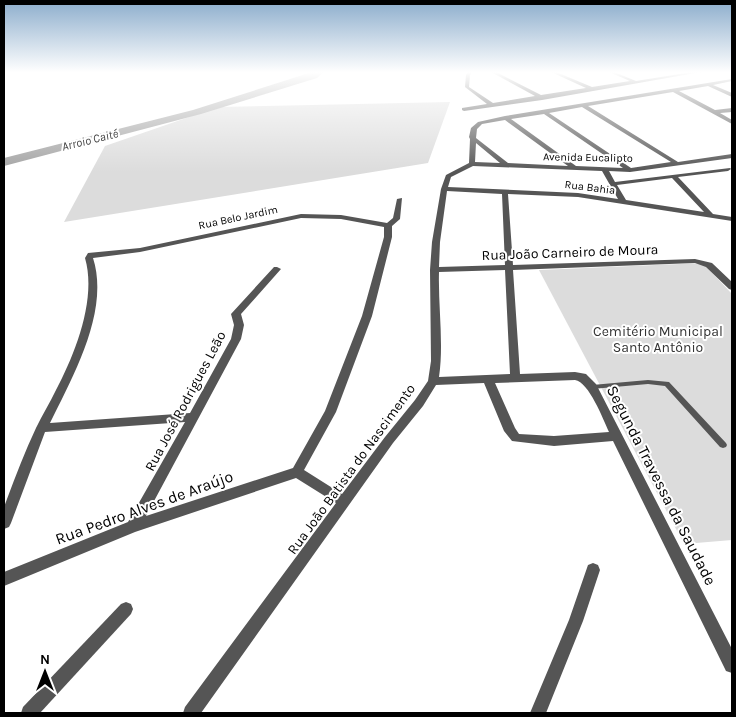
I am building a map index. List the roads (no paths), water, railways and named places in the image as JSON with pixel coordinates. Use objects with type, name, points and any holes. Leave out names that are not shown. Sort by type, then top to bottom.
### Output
[{"type":"street","points":[[464,109],[489,105]]},
{"type":"street","points":[[534,105],[630,170]]},
{"type":"street","points":[[472,164],[472,137],[475,125],[580,105]]},
{"type":"street","points":[[583,105],[676,163]]},
{"type":"street","points":[[703,105],[732,122]]},
{"type":"street","points":[[715,112],[732,110]]},
{"type":"street","points":[[505,118],[575,168]]},
{"type":"street","points":[[472,137],[506,165]]},
{"type":"street","name":"Avenida Eucalipto","points":[[472,164],[630,170],[732,156]]},
{"type":"street","points":[[714,159],[730,171]]},
{"type":"street","name":"Rua João Batista do Nascimento","points":[[191,713],[434,381],[436,361],[434,270],[444,189],[448,176],[472,164]]},
{"type":"street","points":[[604,168],[623,202]]},
{"type":"street","points":[[613,184],[730,171]]},
{"type":"street","points":[[674,177],[712,216]]},
{"type":"street","name":"Rua Bahia","points":[[444,189],[578,195],[732,219]]},
{"type":"street","points":[[505,192],[509,233],[515,377]]},
{"type":"street","points":[[344,502],[297,472],[330,412],[367,316],[388,237],[388,225],[396,219],[400,199]]},
{"type":"street","name":"Rua Belo Jardim","points":[[42,428],[68,377],[81,341],[94,287],[93,267],[89,257],[94,254],[140,250],[301,216],[342,216],[388,225]]},
{"type":"street","name":"Rua João Carneiro de Moura","points":[[434,270],[602,263],[706,263],[732,287]]},
{"type":"street","name":"Rua José Rodrigues Leão","points":[[132,526],[168,468],[192,417],[236,339],[239,324],[236,314],[277,269]]},
{"type":"street","name":"Segunda Travessa da Saudade","points":[[434,381],[515,377],[579,376],[584,378],[592,387],[657,512],[732,665]]},
{"type":"street","points":[[488,379],[510,431],[516,438],[554,441],[616,436]]},
{"type":"street","points":[[4,523],[42,428],[192,417]]},
{"type":"street","name":"Rua Pedro Alves de Araújo","points":[[4,580],[132,526],[297,472]]},
{"type":"street","points":[[538,713],[576,621],[593,570]]},
{"type":"street","points":[[29,713],[126,609]]},
{"type":"lane","points":[[592,387],[648,382],[667,384],[723,445]]},
{"type":"waterway","name":"Arroio Caité","points":[[4,162],[218,105]]},
{"type":"park label","name":"Cemitério Municipal Santo Antônio","points":[[658,340]]}]
